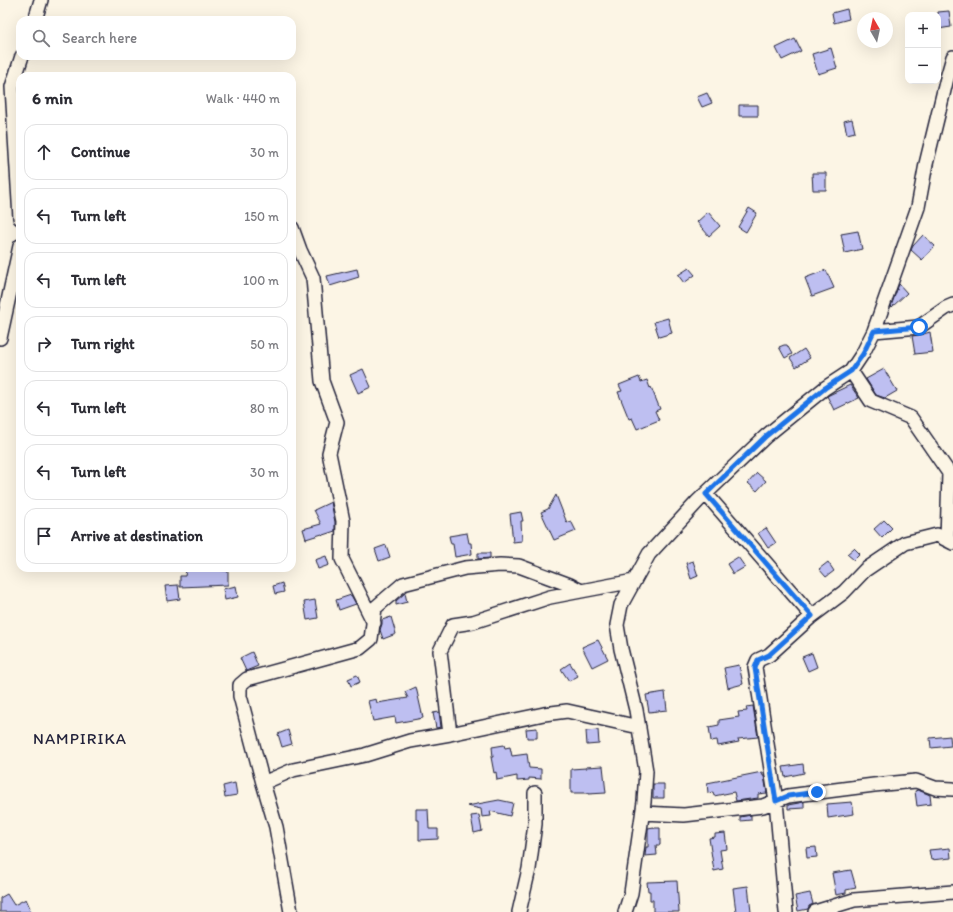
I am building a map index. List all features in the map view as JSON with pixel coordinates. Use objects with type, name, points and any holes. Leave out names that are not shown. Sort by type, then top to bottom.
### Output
[{"type":"street","points":[[36,16],[41,0]]},
{"type":"street","points":[[625,912],[631,893],[643,813],[646,771],[636,710],[621,649],[617,625],[621,605],[649,554],[706,494],[766,436],[825,388],[851,371],[863,354],[874,331],[918,207],[926,164],[953,57]]},
{"type":"street","points":[[17,72],[21,60]]},
{"type":"street","points":[[16,75],[12,87],[16,152]]},
{"type":"street","points":[[296,239],[313,278],[322,381],[337,422],[329,453],[342,521],[342,559],[374,623]]},
{"type":"street","points":[[0,338],[16,264]]},
{"type":"street","points":[[874,331],[919,327],[946,308],[953,305]]},
{"type":"street","points":[[786,912],[776,801],[755,668],[758,660],[769,655],[812,616],[844,592],[865,570],[905,543],[937,535],[950,541],[951,472],[911,418],[871,401],[851,371]]},
{"type":"street","points":[[706,494],[812,616]]},
{"type":"street","points":[[292,912],[276,827],[240,696],[240,685],[247,679],[360,648],[371,639],[375,608],[404,584],[465,568],[500,565],[519,566],[570,584],[581,591]]},
{"type":"street","points":[[450,734],[440,651],[453,625],[473,622],[550,598],[634,581]]},
{"type":"street","points":[[263,783],[293,770],[365,755],[410,740],[450,734],[544,714],[567,711],[639,727]]},
{"type":"street","points":[[643,813],[684,815],[763,806],[788,796],[916,781],[935,788],[953,789]]},
{"type":"street","points":[[519,912],[529,869],[535,824],[535,793]]},
{"type":"street","points":[[815,912],[854,900],[953,892]]},
{"type":"building","points":[[847,9],[849,19],[834,23],[832,13]]},
{"type":"building","points":[[949,11],[951,27],[941,29],[941,12],[938,12]]},
{"type":"building","points":[[795,39],[801,51],[782,60],[776,48]]},
{"type":"building","points":[[831,48],[837,68],[818,74],[812,54]]},
{"type":"building","points":[[707,93],[712,103],[702,107],[697,97]]},
{"type":"building","points":[[739,105],[758,105],[758,116],[739,116]]},
{"type":"building","points":[[852,119],[855,132],[847,134],[844,121]]},
{"type":"building","points":[[812,173],[826,173],[826,190],[813,190]]},
{"type":"building","points":[[749,208],[757,213],[746,232],[738,227]]},
{"type":"building","points":[[708,212],[720,226],[709,236],[697,222]]},
{"type":"building","points":[[858,231],[862,249],[845,253],[841,234]]},
{"type":"building","points":[[923,235],[935,246],[922,260],[911,250]]},
{"type":"building","points":[[689,268],[695,275],[684,283],[678,275]]},
{"type":"building","points":[[357,269],[359,277],[330,286],[327,276]]},
{"type":"building","points":[[826,270],[834,288],[812,296],[805,278]]},
{"type":"building","points":[[899,284],[907,293],[892,307],[891,306]]},
{"type":"building","points":[[668,318],[672,333],[659,337],[654,322]]},
{"type":"building","points":[[930,332],[933,352],[915,354],[912,336]]},
{"type":"building","points":[[787,345],[792,354],[785,358],[779,347]]},
{"type":"building","points":[[804,349],[810,358],[796,367],[790,358]]},
{"type":"building","points":[[363,369],[371,387],[358,393],[350,375]]},
{"type":"building","points":[[884,369],[897,391],[885,398],[876,395],[866,379]]},
{"type":"building","points":[[639,377],[641,382],[647,380],[660,409],[655,411],[659,420],[637,429],[632,418],[629,419],[618,392],[622,391],[619,385]]},
{"type":"building","points":[[850,385],[859,398],[834,410],[827,396]]},
{"type":"building","points":[[757,473],[766,481],[757,491],[748,483]]},
{"type":"building","points":[[556,495],[567,523],[571,521],[576,531],[554,540],[541,512],[548,509]]},
{"type":"building","points":[[331,502],[335,522],[335,531],[306,539],[303,529],[321,524],[314,510]]},
{"type":"building","points":[[521,512],[523,521],[521,521],[522,541],[513,542],[510,514]]},
{"type":"building","points":[[884,520],[892,528],[882,538],[874,529]]},
{"type":"building","points":[[766,528],[776,543],[768,548],[758,533]]},
{"type":"building","points":[[467,533],[469,543],[471,543],[472,554],[455,557],[453,544],[451,544],[449,536]]},
{"type":"building","points":[[386,545],[390,557],[379,561],[375,549]]},
{"type":"building","points":[[854,548],[860,554],[854,560],[847,554]]},
{"type":"building","points":[[478,553],[490,553],[490,558],[478,559]]},
{"type":"building","points":[[326,556],[329,565],[318,569],[315,560]]},
{"type":"building","points":[[738,557],[745,567],[733,574],[727,564]]},
{"type":"building","points":[[693,561],[698,576],[691,579],[686,563]]},
{"type":"building","points":[[828,562],[834,571],[826,577],[819,569]]},
{"type":"building","points":[[186,572],[228,572],[228,585],[180,587],[180,576],[185,576]]},
{"type":"building","points":[[282,583],[284,592],[275,594],[273,586]]},
{"type":"building","points":[[178,585],[180,599],[167,601],[165,586]]},
{"type":"building","points":[[236,586],[238,597],[225,600],[223,589]]},
{"type":"building","points":[[405,593],[407,602],[396,605],[396,601]]},
{"type":"building","points":[[351,595],[356,604],[339,610],[336,600]]},
{"type":"building","points":[[315,600],[318,618],[307,620],[304,602]]},
{"type":"building","points":[[391,617],[396,634],[383,639],[380,630],[382,620]]},
{"type":"building","points":[[598,640],[608,659],[592,667],[582,647]]},
{"type":"building","points":[[252,652],[258,666],[246,671],[240,658]]},
{"type":"building","points":[[812,653],[817,667],[808,671],[802,657]]},
{"type":"building","points":[[570,663],[578,676],[569,681],[561,669]]},
{"type":"building","points":[[739,665],[743,684],[728,688],[724,668]]},
{"type":"building","points":[[357,675],[360,682],[351,686],[348,679]]},
{"type":"building","points":[[416,687],[423,718],[396,723],[395,717],[373,721],[368,701],[376,699],[377,703],[408,698],[405,692]]},
{"type":"building","points":[[665,692],[667,710],[649,712],[646,695]]},
{"type":"building","points":[[753,706],[758,737],[738,739],[739,742],[718,746],[717,740],[711,741],[709,727],[719,725],[719,720],[739,717],[738,712],[747,711],[746,707]]},
{"type":"building","points":[[439,712],[441,727],[436,728],[433,713]]},
{"type":"building","points":[[537,728],[537,738],[527,738],[526,729]]},
{"type":"building","points":[[288,730],[292,744],[282,747],[278,734]]},
{"type":"building","points":[[598,730],[599,744],[587,745],[586,731]]},
{"type":"building","points":[[950,736],[951,746],[931,748],[930,738]]},
{"type":"building","points":[[504,745],[505,748],[510,747],[512,756],[527,754],[529,768],[541,769],[541,779],[529,778],[529,780],[517,781],[517,776],[497,780],[491,757],[493,757],[492,747]]},
{"type":"building","points":[[803,764],[804,773],[785,777],[783,767]]},
{"type":"building","points":[[603,766],[606,793],[571,793],[571,769]]},
{"type":"building","points":[[762,772],[767,793],[758,794],[758,798],[736,801],[734,792],[714,796],[713,792],[708,793],[707,783]]},
{"type":"building","points":[[235,783],[237,795],[225,797],[223,786]]},
{"type":"building","points":[[653,784],[664,784],[664,798],[653,798]]},
{"type":"building","points":[[918,790],[930,795],[931,804],[917,806],[915,791]]},
{"type":"building","points":[[499,800],[513,803],[510,816],[490,811],[491,816],[482,817],[481,809],[467,806]]},
{"type":"building","points":[[804,802],[804,808],[788,809],[788,805]]},
{"type":"building","points":[[852,802],[854,814],[828,818],[827,804]]},
{"type":"building","points":[[416,809],[428,809],[429,829],[438,829],[438,839],[419,840],[419,820],[416,820]]},
{"type":"building","points":[[479,815],[482,831],[474,833],[471,816]]},
{"type":"building","points":[[751,815],[751,820],[740,821],[740,817]]},
{"type":"building","points":[[648,828],[660,828],[660,845],[656,845],[657,855],[645,856],[646,847],[648,847]]},
{"type":"building","points":[[725,833],[727,849],[720,850],[723,869],[714,871],[709,838],[715,837],[715,834]]},
{"type":"building","points":[[816,847],[817,857],[807,858],[806,848]]},
{"type":"building","points":[[950,848],[951,858],[931,860],[929,850]]},
{"type":"building","points":[[851,870],[856,888],[846,890],[846,893],[836,895],[832,873]]},
{"type":"building","points":[[677,881],[679,912],[653,912],[653,900],[650,900],[650,891],[648,891],[647,882]]},
{"type":"building","points":[[748,886],[751,912],[736,912],[733,888]]},
{"type":"building","points":[[810,893],[813,904],[809,906],[808,909],[798,911],[795,896]]},
{"type":"building","points":[[7,894],[14,905],[26,899],[31,912],[0,912],[0,898]]},
{"type":"district","name":"NAMPIRIKA","points":[[80,738]]},
{"type":"route","points":[[817,792],[788,796],[776,801],[755,668],[758,660],[769,655],[812,616],[706,494],[766,436],[825,388],[851,371],[863,354],[874,331],[919,327]]}]
